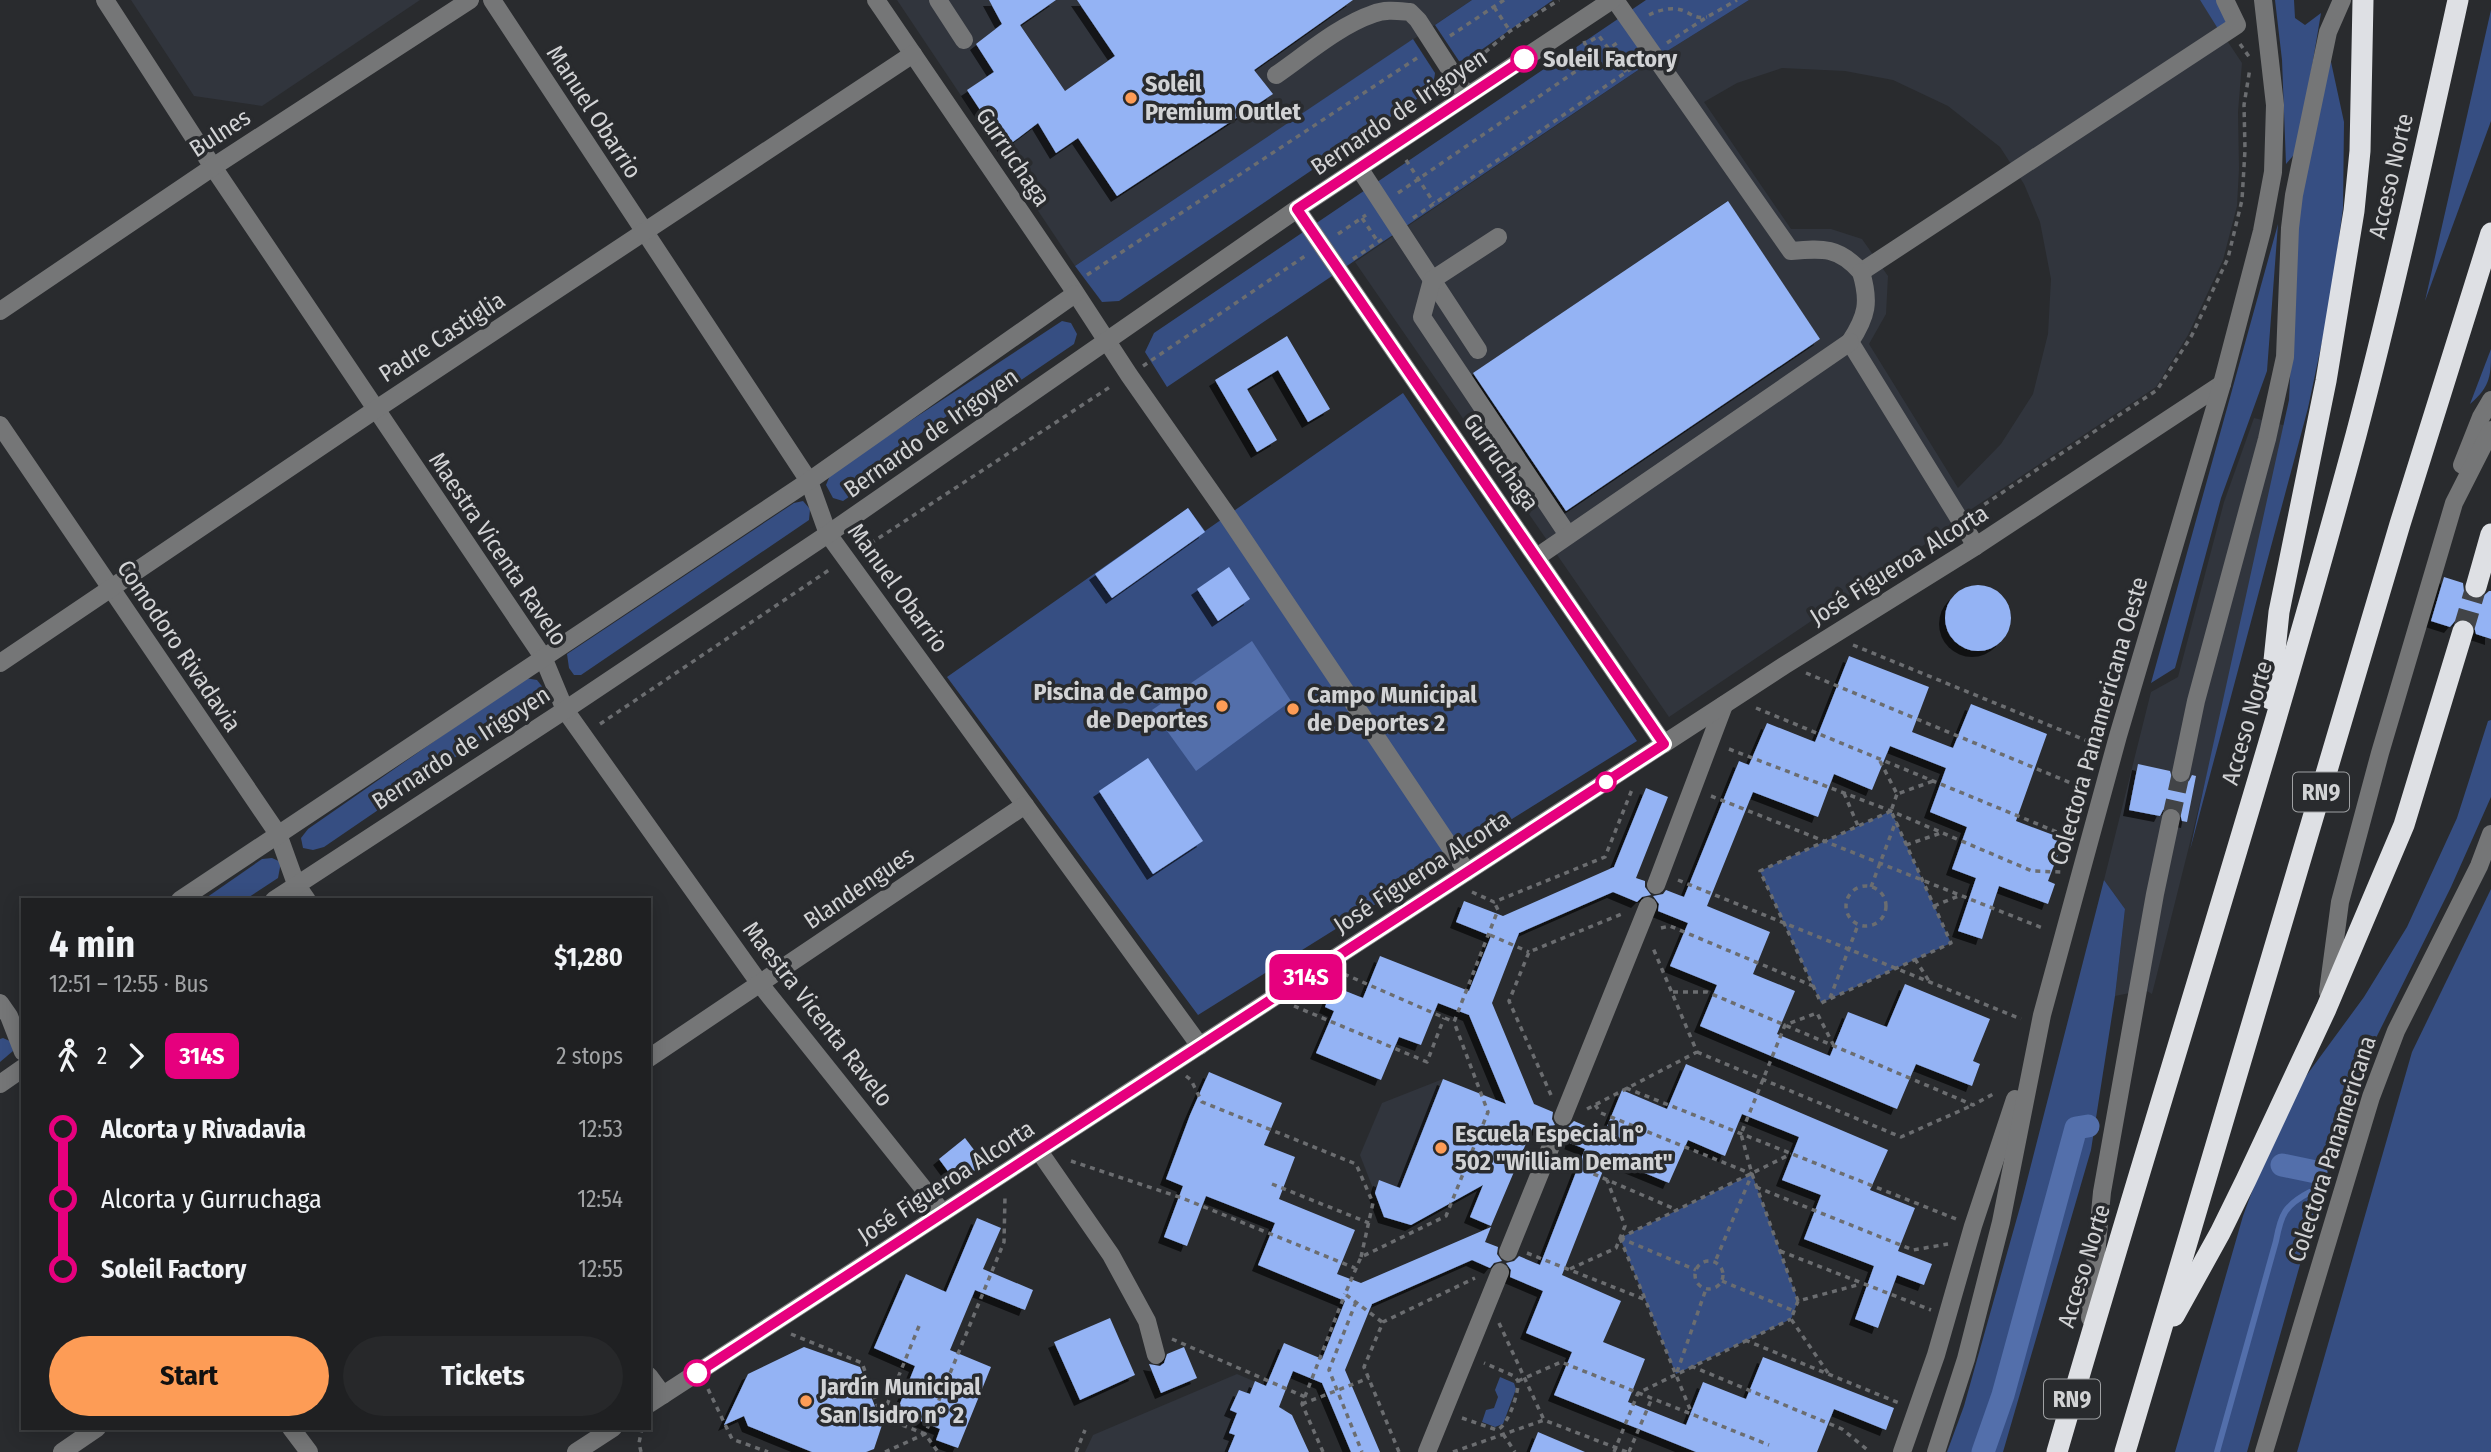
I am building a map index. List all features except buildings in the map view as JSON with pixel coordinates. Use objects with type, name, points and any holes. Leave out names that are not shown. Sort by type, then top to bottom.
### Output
[{"type":"highway","points":[[2264,757],[2279,612],[2326,381],[2354,211],[2360,151],[2363,0]]},
{"type":"highway","name":"Acceso Norte","points":[[2057,1452],[2264,757],[2356,433],[2458,0]]},
{"type":"highway","name":"RN9","points":[[2125,1452],[2396,537],[2491,233]]},
{"type":"highway","points":[[2476,587],[2491,534]]},
{"type":"highway","points":[[2154,1351],[2220,1233],[2326,1009],[2404,825],[2463,631]]},
{"type":"highway","points":[[2133,1423],[2133,1452]]},
{"type":"street","name":"Maestra Vicenta Ravelo","points":[[105,0],[213,167],[543,657],[565,710],[582,735],[760,984],[943,1213]]},
{"type":"street","name":"Bulnes","points":[[0,311],[213,167],[470,0]]},
{"type":"street","name":"Manuel Obarrio","points":[[492,0],[809,481],[828,534],[1200,1046]]},
{"type":"street","name":"Gurruchaga","points":[[876,0],[1467,873]]},
{"type":"street","points":[[938,0],[964,40]]},
{"type":"street","points":[[1536,557],[1850,342],[1866,311],[1867,291],[1861,272],[1849,258],[1830,250],[1791,251],[1614,0]]},
{"type":"street","name":"Bernardo de Irigoyen","points":[[277,898],[828,534],[1297,209],[1614,0]]},
{"type":"street","points":[[1861,272],[2229,31],[2237,25],[2225,0]]},
{"type":"street","points":[[2255,0],[2266,26]]},
{"type":"street","name":"Colectora Panamericana Oeste","points":[[1936,1452],[1966,1359],[2001,1222],[2038,1033],[2113,751],[2222,384],[2262,231],[2273,172],[2275,105],[2263,0]]},
{"type":"street","points":[[2181,773],[2196,701],[2267,439],[2285,357],[2290,228],[2294,195],[2328,32],[2342,0]]},
{"type":"street","points":[[1276,75],[1350,24],[1374,13],[1394,10],[1410,12],[1467,96]]},
{"type":"street","name":"Padre Castiglia","points":[[0,663],[375,410],[913,54]]},
{"type":"street","points":[[1359,168],[1478,350]]},
{"type":"street","name":"Gurruchaga","points":[[1297,209],[1664,744]]},
{"type":"street","points":[[1498,237],[1432,280],[1422,317],[1568,535]]},
{"type":"street","name":"Bernardo de Irigoyen","points":[[183,898],[809,481],[1073,290]]},
{"type":"street","points":[[1850,342],[1976,546]]},
{"type":"street","name":"José Figueroa Alcorta","points":[[656,1400],[1785,665],[1976,546],[2222,384]]},
{"type":"street","points":[[2326,1009],[2340,902],[2384,740],[2454,503],[2460,473],[2469,445],[2491,400]]},
{"type":"street","name":"Comodoro Rivadavia","points":[[0,425],[278,834],[296,884],[306,898]]},
{"type":"street","points":[[2454,503],[2491,430]]},
{"type":"street","points":[[1656,886],[1724,705]]},
{"type":"street","name":"Blandengues","points":[[651,1057],[1026,805]]},
{"type":"street","points":[[2088,1345],[2102,1192],[2171,818]]},
{"type":"street","name":"Colectora Panamericana","points":[[2264,1452],[2371,1097],[2396,1031],[2479,866],[2491,834]]},
{"type":"street","points":[[1559,1110],[1647,911]]},
{"type":"street","points":[[8,1012],[21,1047]]},
{"type":"street","points":[[1902,1452],[2038,1033]]},
{"type":"street","points":[[0,1084],[21,1069]]},
{"type":"street","points":[[1508,1252],[1555,1136]]},
{"type":"street","points":[[1039,1150],[1111,1255],[1147,1321],[1156,1355]]},
{"type":"street","points":[[1427,1452],[1500,1272]]},
{"type":"street","points":[[651,1383],[656,1400]]},
{"type":"street","points":[[62,1452],[94,1430]]},
{"type":"street","points":[[292,1430],[309,1452]]},
{"type":"street","points":[[576,1452],[610,1430]]},
{"type":"path","points":[[1073,290],[1504,0]]},
{"type":"path","points":[[1338,269],[1706,16],[1737,0]]},
{"type":"path","points":[[1494,7],[1510,32]]},
{"type":"path","points":[[582,735],[1129,375],[1362,218],[1636,30],[1646,16],[1669,9],[1685,11],[1700,18],[1706,16]]},
{"type":"path","points":[[1960,520],[2157,390],[2192,335],[2228,258],[2242,200],[2244,105],[2251,60],[2229,31]]},
{"type":"path","points":[[1395,144],[1434,203]]},
{"type":"path","points":[[1362,218],[1378,242]]},
{"type":"path","points":[[1833,637],[2113,751]]},
{"type":"path","points":[[1785,665],[2102,795]]},
{"type":"path","points":[[1750,688],[1745,704],[2088,845]]},
{"type":"path","points":[[1727,748],[1891,811],[2032,871],[2081,872]]},
{"type":"path","points":[[1615,1450],[1638,1393],[1791,1319],[1798,1301],[1756,1187],[1741,1134],[1785,1025],[1817,1013],[1821,1003],[1830,998],[1951,943],[1891,811],[1897,794],[1879,759]]},
{"type":"path","points":[[1494,902],[1605,857],[1633,789],[1627,768]]},
{"type":"path","points":[[1897,794],[1933,781]]},
{"type":"path","points":[[1844,793],[1858,826]]},
{"type":"path","points":[[1709,795],[2064,936]]},
{"type":"path","points":[[1821,1003],[1760,871],[1891,811]]},
{"type":"path","points":[[1871,887],[1895,821]]},
{"type":"path","points":[[1906,845],[1942,832]]},
{"type":"path","points":[[1676,879],[1929,982],[2038,1033]]},
{"type":"path","points":[[1361,1257],[1446,1216],[1488,1112],[1454,1022],[1498,910],[1494,902],[1451,883]]},
{"type":"path","points":[[1871,887],[1877,889],[1885,899],[1886,911],[1878,923],[1872,926],[1858,925],[1848,915],[1847,902],[1853,891],[1871,887]]},
{"type":"path","points":[[1934,906],[1961,895]]},
{"type":"path","points":[[1489,934],[1530,952],[1647,911],[1656,930],[1670,926],[1813,986]]},
{"type":"path","points":[[1830,998],[1858,925]]},
{"type":"path","points":[[1651,943],[1698,1052],[1901,1137],[1973,1105],[2022,1079]]},
{"type":"path","points":[[1530,952],[1509,1000],[1559,1110]]},
{"type":"path","points":[[1915,959],[1929,982]]},
{"type":"path","points":[[1324,965],[1454,1022]]},
{"type":"path","points":[[1673,992],[1707,992],[1973,1105]]},
{"type":"path","points":[[1275,997],[1427,1062],[1444,1018]]},
{"type":"path","points":[[1817,1013],[1835,1046]]},
{"type":"path","points":[[1584,1110],[1698,1052]]},
{"type":"path","points":[[1172,1065],[1191,1080],[1202,1102],[1356,1164],[1373,1203],[1361,1257],[1302,1404],[1323,1452]]},
{"type":"path","points":[[1626,1088],[1791,1154],[1971,1233]]},
{"type":"path","points":[[1595,1105],[1601,1113],[1752,1174]]},
{"type":"path","points":[[1039,1150],[1182,1198],[1356,1268]]},
{"type":"path","points":[[1620,1238],[1791,1154]]},
{"type":"path","points":[[1564,1161],[1677,1210]]},
{"type":"path","points":[[885,1452],[925,1434],[1004,1242],[1005,1173]]},
{"type":"path","points":[[1715,1262],[1752,1174]]},
{"type":"path","points":[[1569,1270],[1616,1248],[1625,1226],[1607,1180]]},
{"type":"path","points":[[1272,1185],[1369,1223]]},
{"type":"path","points":[[1756,1187],[1913,1250],[1971,1233]]},
{"type":"path","points":[[1620,1238],[1696,1270]]},
{"type":"path","points":[[1620,1238],[1693,1415]]},
{"type":"path","points":[[1523,1265],[1532,1242]]},
{"type":"path","points":[[1780,1251],[1947,1316]]},
{"type":"path","points":[[1527,1253],[1646,1301]]},
{"type":"path","points":[[1706,1261],[1715,1262],[1722,1268],[1722,1281],[1716,1288],[1706,1289],[1698,1284],[1696,1270],[1706,1261]]},
{"type":"path","points":[[1399,1452],[1364,1367],[1383,1322],[1475,1278]]},
{"type":"path","points":[[1722,1281],[1794,1311]]},
{"type":"path","points":[[1798,1301],[1863,1283]]},
{"type":"path","points":[[1676,1374],[1706,1289]]},
{"type":"path","points":[[1345,1294],[1383,1322]]},
{"type":"path","points":[[1356,1302],[1329,1370],[1362,1452]]},
{"type":"path","points":[[1496,1333],[1504,1312]]},
{"type":"path","points":[[1791,1319],[1829,1374]]},
{"type":"path","points":[[1499,1323],[1544,1420]]},
{"type":"path","points":[[771,1325],[862,1363],[882,1417],[925,1434],[938,1452]]},
{"type":"path","points":[[882,1417],[919,1326]]},
{"type":"path","points":[[1149,1329],[1305,1397]]},
{"type":"path","points":[[1745,1340],[1917,1410]]},
{"type":"path","points":[[1479,1374],[1488,1353]]},
{"type":"path","points":[[1518,1381],[1560,1362],[1769,1445]]},
{"type":"path","points":[[1484,1363],[1514,1376],[1518,1381],[1519,1389],[1505,1425],[1500,1430]]},
{"type":"path","points":[[1691,1366],[1842,1429],[1870,1452]]},
{"type":"path","points":[[700,1371],[732,1438],[768,1452]]},
{"type":"path","points":[[1302,1404],[1369,1378]]},
{"type":"path","points":[[1453,1441],[1451,1452],[1544,1420],[1615,1450],[1628,1452],[1652,1398]]},
{"type":"path","points":[[1458,1429],[1466,1407]]},
{"type":"path","points":[[1462,1418],[1500,1430],[1515,1452]]},
{"type":"path","points":[[641,1452],[639,1443],[642,1430]]},
{"type":"path","points":[[1076,1452],[1085,1430]]},
{"type":"shaded area","points":[[131,0],[420,0],[262,106],[194,96]]},
{"type":"shaded area","points":[[897,0],[1472,0],[1075,266]]},
{"type":"shaded area","points":[[1472,0],[1553,0],[1461,64],[1435,25]]},
{"type":"shaded area","points":[[1646,0],[1749,0],[1656,58],[1167,387],[1145,352],[1154,333]]},
{"type":"shaded area","points":[[1749,0],[2200,0],[2242,63],[2238,112],[2237,206],[2223,260],[2188,335],[2156,387],[1958,518],[1949,528],[1669,717],[1355,262],[1656,58]],"holes":[[[1782,68],[1845,71],[1893,80],[1948,106],[2000,147],[2024,184],[2040,222],[2051,279],[2048,334],[2033,394],[2001,444],[1958,488],[1869,344],[1886,314],[1888,276],[1862,239],[1831,229],[1791,229],[1704,102],[1737,83]],[[1727,201],[1820,339],[1563,512],[1471,375]]]},
{"type":"shaded area","points":[[2200,0],[2218,0],[2233,23],[2220,32]]},
{"type":"shaded area","points":[[2275,0],[2294,0],[2295,18],[2305,25],[2321,13],[2298,150],[2286,164],[2282,60]]},
{"type":"shaded area","points":[[2491,10],[2491,121],[2425,301]]},
{"type":"shaded area","points":[[1413,39],[1435,73],[1433,88],[1119,301],[1102,302],[1075,266]]},
{"type":"shaded area","points":[[2328,48],[2344,122],[2343,208],[2330,304],[2308,408],[2190,850],[2289,400],[2298,202]]},
{"type":"shaded area","points":[[2278,224],[2267,371],[2221,498],[2175,668],[2151,683]]},
{"type":"shaded area","points":[[1062,321],[1071,323],[1077,334],[1074,344],[967,417],[947,416],[886,456],[872,481],[843,501],[833,498],[826,485],[831,473]]},
{"type":"shaded area","points":[[2491,349],[2491,366],[2486,386],[2470,404]]},
{"type":"shaded area","name":"Campo Municipal de Deportes 2","points":[[1403,393],[1637,741],[1198,1015],[947,677],[1188,508],[1205,531]]},
{"type":"shaded area","points":[[2254,418],[2287,426],[2228,691],[2152,994],[2145,990],[2115,996],[2125,909],[2104,880],[2151,692],[2178,677],[2224,502]]},
{"type":"shaded area","points":[[803,501],[810,509],[809,520],[581,675],[574,675],[569,668],[567,654],[794,503]]},
{"type":"shaded area","name":"Piscina de Campo de Deportes","points":[[1252,641],[1291,701],[1196,771],[1152,710]]},
{"type":"shaded area","points":[[525,678],[537,680],[544,689],[539,700],[324,847],[313,850],[303,848],[301,838],[308,829]]},
{"type":"shaded area","points":[[2491,720],[2491,797],[2451,887],[2377,1036],[2331,1155],[2247,1452],[2175,1452],[2243,1216],[2268,1148],[2298,1087],[2364,997],[2407,927],[2457,818],[2488,721]]},
{"type":"shaded area","points":[[1891,811],[1951,943],[1821,1003],[1760,871]]},
{"type":"shaded area","points":[[272,858],[281,862],[278,878],[248,898],[206,898],[262,859]]},
{"type":"shaded area","points":[[2104,880],[2125,909],[2115,996],[2091,1150],[2003,1452],[1947,1452],[1964,1406],[2022,1200]]},
{"type":"shaded area","points":[[2491,889],[2491,1452],[2297,1452],[2412,1052]]},
{"type":"shaded area","points":[[0,1039],[12,1042],[13,1051],[0,1062]]},
{"type":"shaded area","points":[[1443,1079],[1465,1088],[1478,1116],[1440,1209],[1411,1225],[1384,1217],[1360,1155],[1382,1103]]},
{"type":"shaded area","points":[[1752,1174],[1798,1301],[1791,1319],[1676,1374],[1620,1238]]},
{"type":"shaded area","points":[[1237,1374],[1284,1394],[1279,1407],[1285,1409],[1284,1412],[1309,1452],[1085,1452],[1093,1435]]},
{"type":"shaded area","points":[[1500,1377],[1514,1383],[1516,1389],[1503,1424],[1495,1427],[1482,1422],[1486,1410],[1494,1408],[1498,1397],[1495,1390]]},
{"type":"waterway","points":[[1983,1452],[2003,1395],[2076,1128],[2088,1126]]},
{"type":"waterway","points":[[2282,1165],[2316,1172]]},
{"type":"waterway","points":[[2217,1452],[2280,1224],[2290,1206],[2310,1192]]},
{"type":"tunnel","points":[[2463,631],[2476,587]]},
{"type":"tunnel","points":[[2171,818],[2181,773]]},
{"type":"bus line","name":"314S","points":[[697,1373],[1664,744],[1297,209],[1524,59]]},
{"type":"place","name":"Soleil Factory","points":[[1524,59]]},
{"type":"place","name":"Soleil Premium Outlet","points":[[1131,98]]},
{"type":"place","name":"Piscina de Campo de Deportes","points":[[1222,706]]},
{"type":"place","name":"Campo Municipal de Deportes 2","points":[[1293,709]]},
{"type":"place","name":"Escuela Especial n° 502 \"William Demant\"","points":[[1441,1148]]},
{"type":"place","name":"Jardín Municipal San Isidro n° 2","points":[[806,1401]]}]
